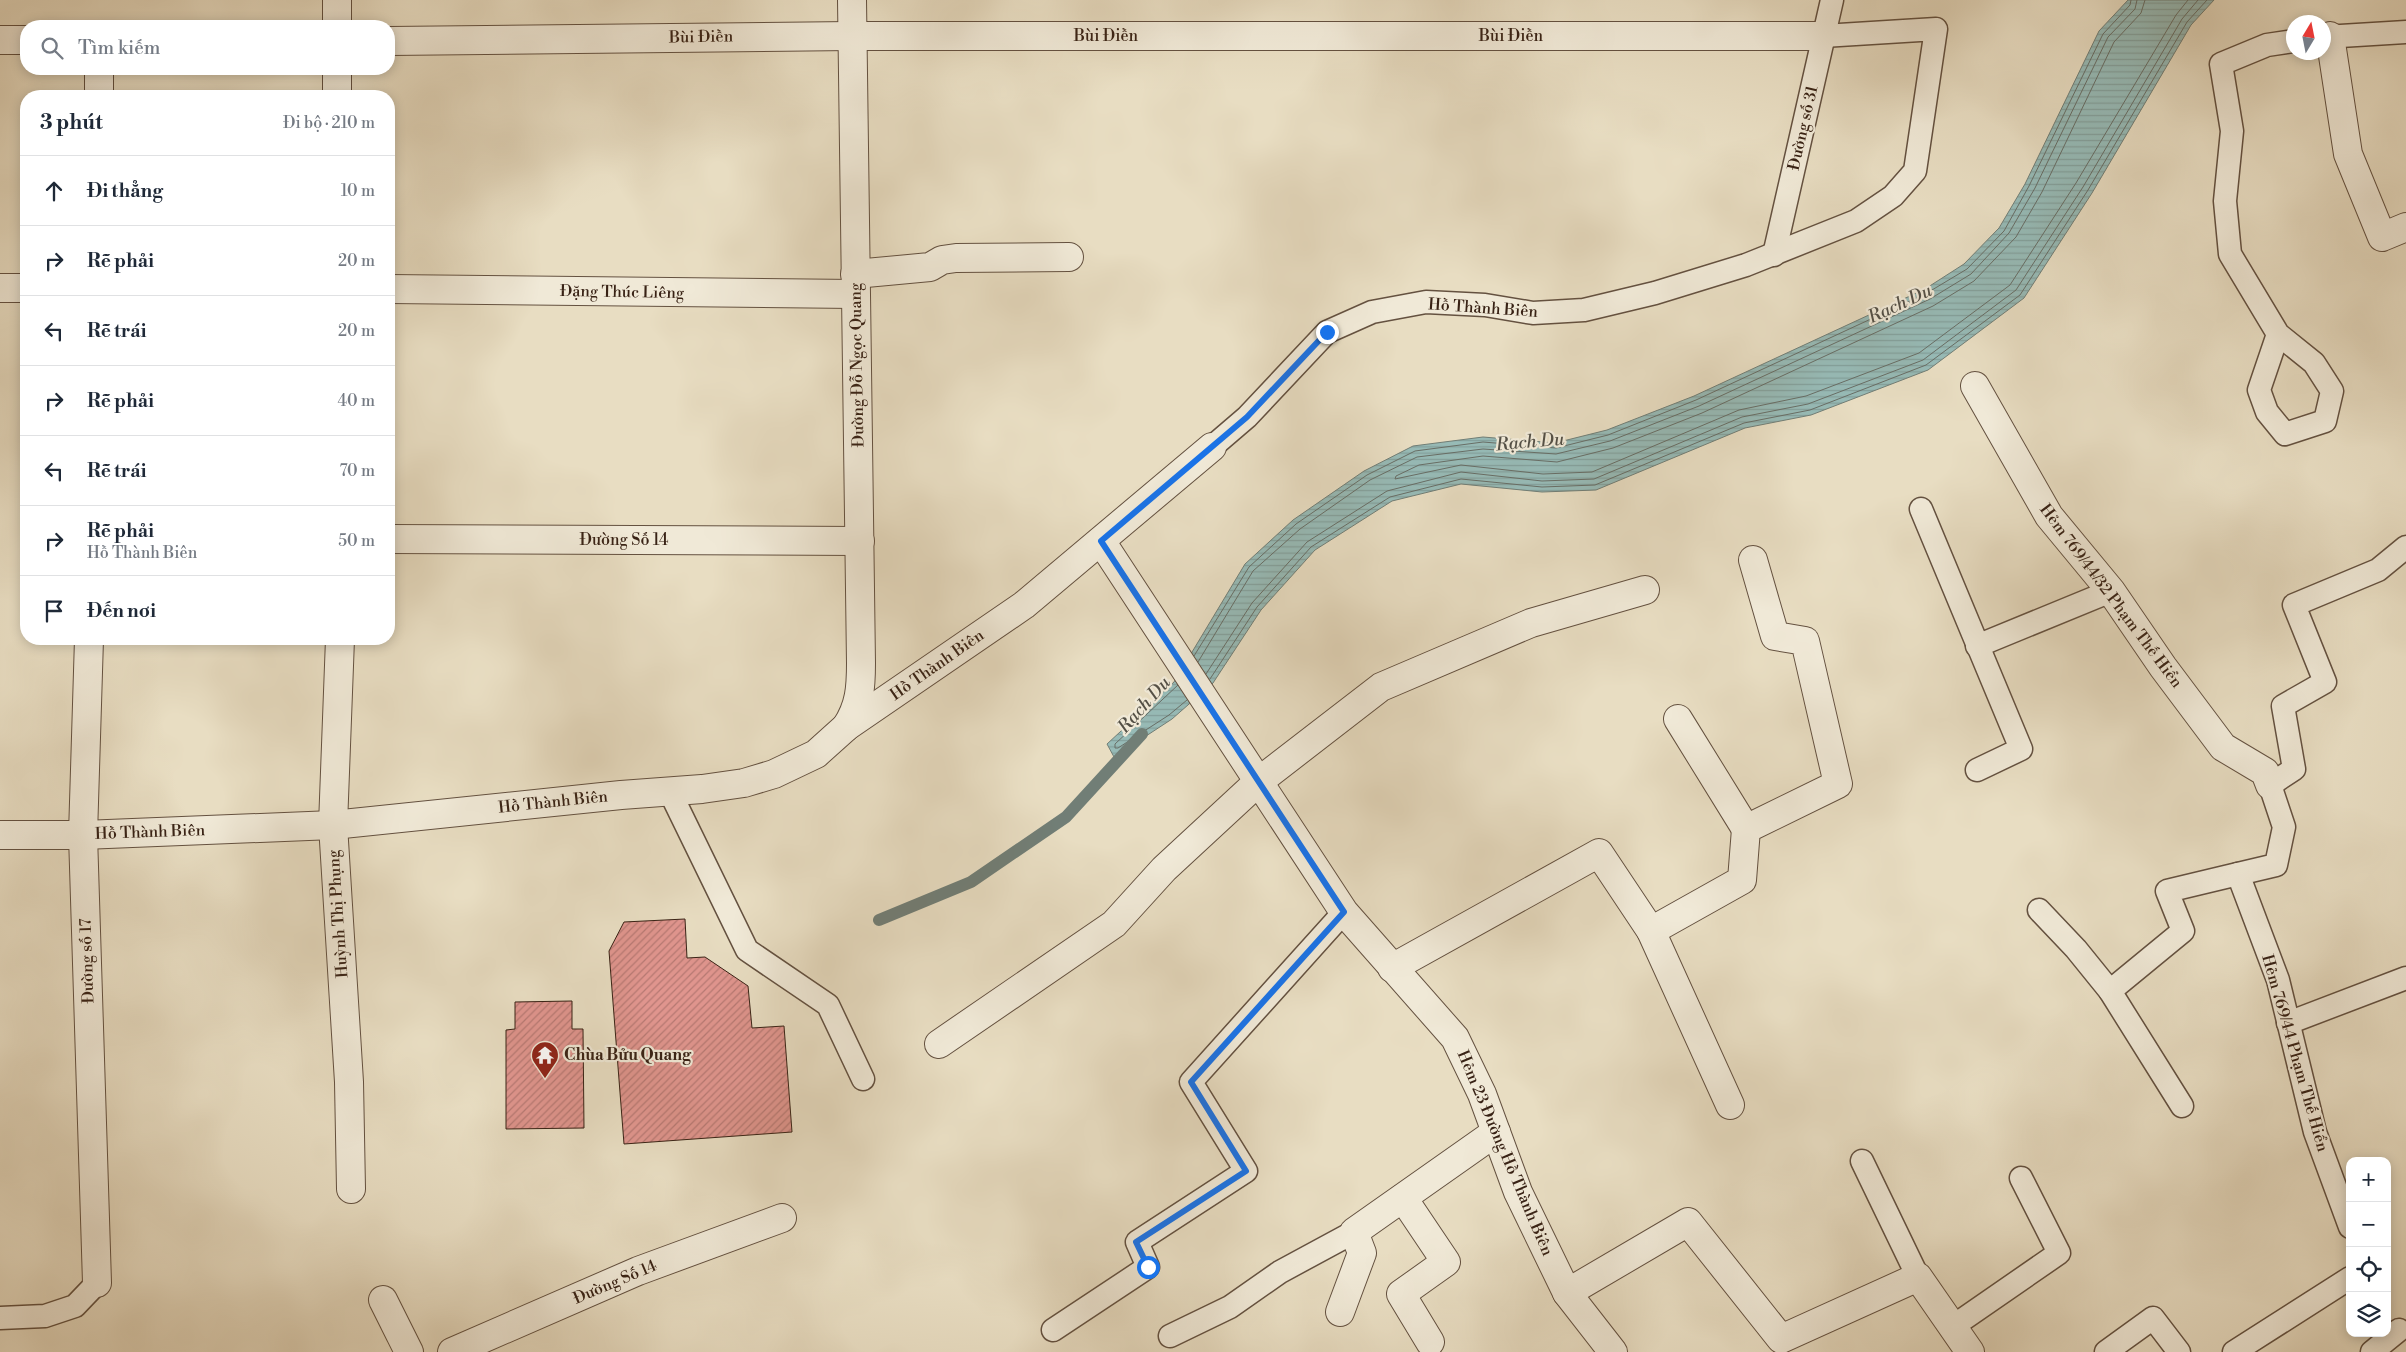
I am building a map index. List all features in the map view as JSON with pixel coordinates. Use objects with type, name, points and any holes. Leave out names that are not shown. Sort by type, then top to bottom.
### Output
[{"type":"street","points":[[337,0],[337,20]]},
{"type":"street","name":"Đường Đỗ Ngọc Quang","points":[[846,727],[856,712],[860,694],[860,541],[851,36],[852,0]]},
{"type":"street","name":"Bùi Điền","points":[[395,41],[851,36],[1824,36]]},
{"type":"street","points":[[0,40],[20,40]]},
{"type":"street","points":[[2331,59],[2348,154],[2382,237],[2406,227]]},
{"type":"street","points":[[99,75],[99,90]]},
{"type":"street","points":[[337,75],[337,90]]},
{"type":"street","name":"Đặng Thúc Liêng","points":[[395,289],[855,284],[930,267],[942,260],[956,258],[1069,258]]},
{"type":"street","points":[[0,288],[20,288]]},
{"type":"street","name":"Hẻm 769/44/32 Phạm Thế Hiển","points":[[1975,386],[2049,516],[2110,591],[2163,668],[2223,747],[2265,772],[2270,786]]},
{"type":"street","name":"Hồ Thành Biên","points":[[0,835],[83,835],[333,825],[670,792],[744,783],[774,774],[816,754],[846,727],[1024,605],[1212,447]]},
{"type":"street","name":"Đường Số 14","points":[[395,539],[860,541]]},
{"type":"street","name":"Hẻm 23 Đường Hồ Thành Biên","points":[[1101,541],[1180,661],[1209,709],[1344,912],[1455,1038],[1482,1094],[1518,1192],[1567,1293],[1613,1352]]},
{"type":"street","points":[[1746,829],[1838,784],[1804,642],[1775,636],[1753,560]]},
{"type":"street","points":[[939,1044],[1114,924],[1164,869],[1258,782],[1381,687],[1531,623],[1645,590]]},
{"type":"street","name":"Đường số 17","points":[[89,645],[83,835],[97,1283]]},
{"type":"street","name":"Huỳnh Thị Phụng","points":[[340,645],[333,825],[348,1082],[351,1189]]},
{"type":"street","points":[[1651,931],[1742,880],[1746,829],[1678,719]]},
{"type":"street","points":[[1392,968],[1599,853],[1651,931],[1730,1105]]},
{"type":"street","points":[[1340,1312],[1362,1253],[1354,1232],[1496,1132]]},
{"type":"street","points":[[1403,1198],[1446,1262],[1401,1294],[1430,1342]]},
{"type":"street","name":"Đường Số 14","points":[[452,1352],[638,1271],[782,1218]]},
{"type":"street","points":[[1567,1293],[1688,1222],[1781,1339],[1918,1277],[1970,1352]]},
{"type":"street","points":[[383,1300],[409,1352]]},
{"type":"lane","name":"Đường số 31","points":[[1774,255],[1832,0]]},
{"type":"lane","name":"Hồ Thành Biên","points":[[1212,447],[1247,417],[1327,332],[1372,312],[1426,302],[1485,305],[1533,313],[1584,310],[1655,293],[1774,255],[1856,221],[1893,196],[1915,171],[1936,29],[1824,36]]},
{"type":"lane","points":[[2331,37],[2406,32]]},
{"type":"lane","points":[[2278,334],[2230,254],[2225,201],[2232,131],[2221,64],[2267,45],[2286,42]]},
{"type":"lane","points":[[1921,509],[2021,749],[1978,770]]},
{"type":"lane","points":[[2110,991],[2183,931],[2167,891],[2276,865],[2284,827],[2270,786],[2294,769],[2283,706],[2325,682],[2294,605],[2378,570],[2406,547]]},
{"type":"lane","points":[[1977,646],[2110,591]]},
{"type":"lane","points":[[670,792],[747,950],[828,1004],[864,1079]]},
{"type":"lane","name":"Hẻm 769/44 Phạm Thế Hiển","points":[[2238,874],[2278,980],[2315,1132],[2346,1216]]},
{"type":"lane","points":[[2039,910],[2076,949],[2110,991],[2182,1106]]},
{"type":"lane","points":[[1053,1330],[1148,1267],[1136,1242],[1246,1171],[1191,1082],[1344,912]]},
{"type":"lane","points":[[2288,1023],[2406,978]]},
{"type":"lane","points":[[1862,1161],[1918,1277]]},
{"type":"lane","points":[[1952,1327],[2059,1253],[2021,1178]]},
{"type":"lane","points":[[1170,1336],[1230,1307],[1280,1272],[1354,1232]]},
{"type":"lane","points":[[2234,1352],[2346,1281]]},
{"type":"lane","points":[[0,1318],[45,1316],[75,1306],[97,1283]]},
{"type":"lane","points":[[2106,1352],[2153,1318],[2179,1352]]},
{"type":"lane","points":[[2372,1352],[2397,1328]]},
{"type":"water","points":[[2128,0],[2214,0],[2191,25],[2092,193],[2024,298],[1928,370],[1811,415],[1745,428],[1596,490],[1542,492],[1461,484],[1392,501],[1315,550],[1261,610],[1213,683],[1172,719],[1114,757],[1107,744],[1174,682],[1245,564],[1293,520],[1364,471],[1413,446],[1483,437],[1555,443],[1607,430],[1694,396],[1925,289],[1964,264],[1999,228],[2025,184],[2099,31]]},
{"type":"building","points":[[685,919],[687,958],[705,957],[748,986],[752,1028],[784,1026],[792,1132],[624,1144],[609,951],[624,922]]},
{"type":"building","name":"Chùa Bửu Quang","points":[[572,1001],[572,1029],[583,1029],[584,1128],[506,1129],[506,1030],[515,1029],[515,1002]]},
{"type":"waterway","name":"Rạch Du","points":[[879,920],[971,882],[1066,817],[1142,734]]},
{"type":"place","name":"Chùa Bửu Quang","points":[[545,1079]]},
{"type":"route","points":[[1148,1267],[1136,1242],[1246,1171],[1191,1082],[1344,912],[1209,709],[1180,661],[1101,541],[1247,417],[1327,332]]}]
